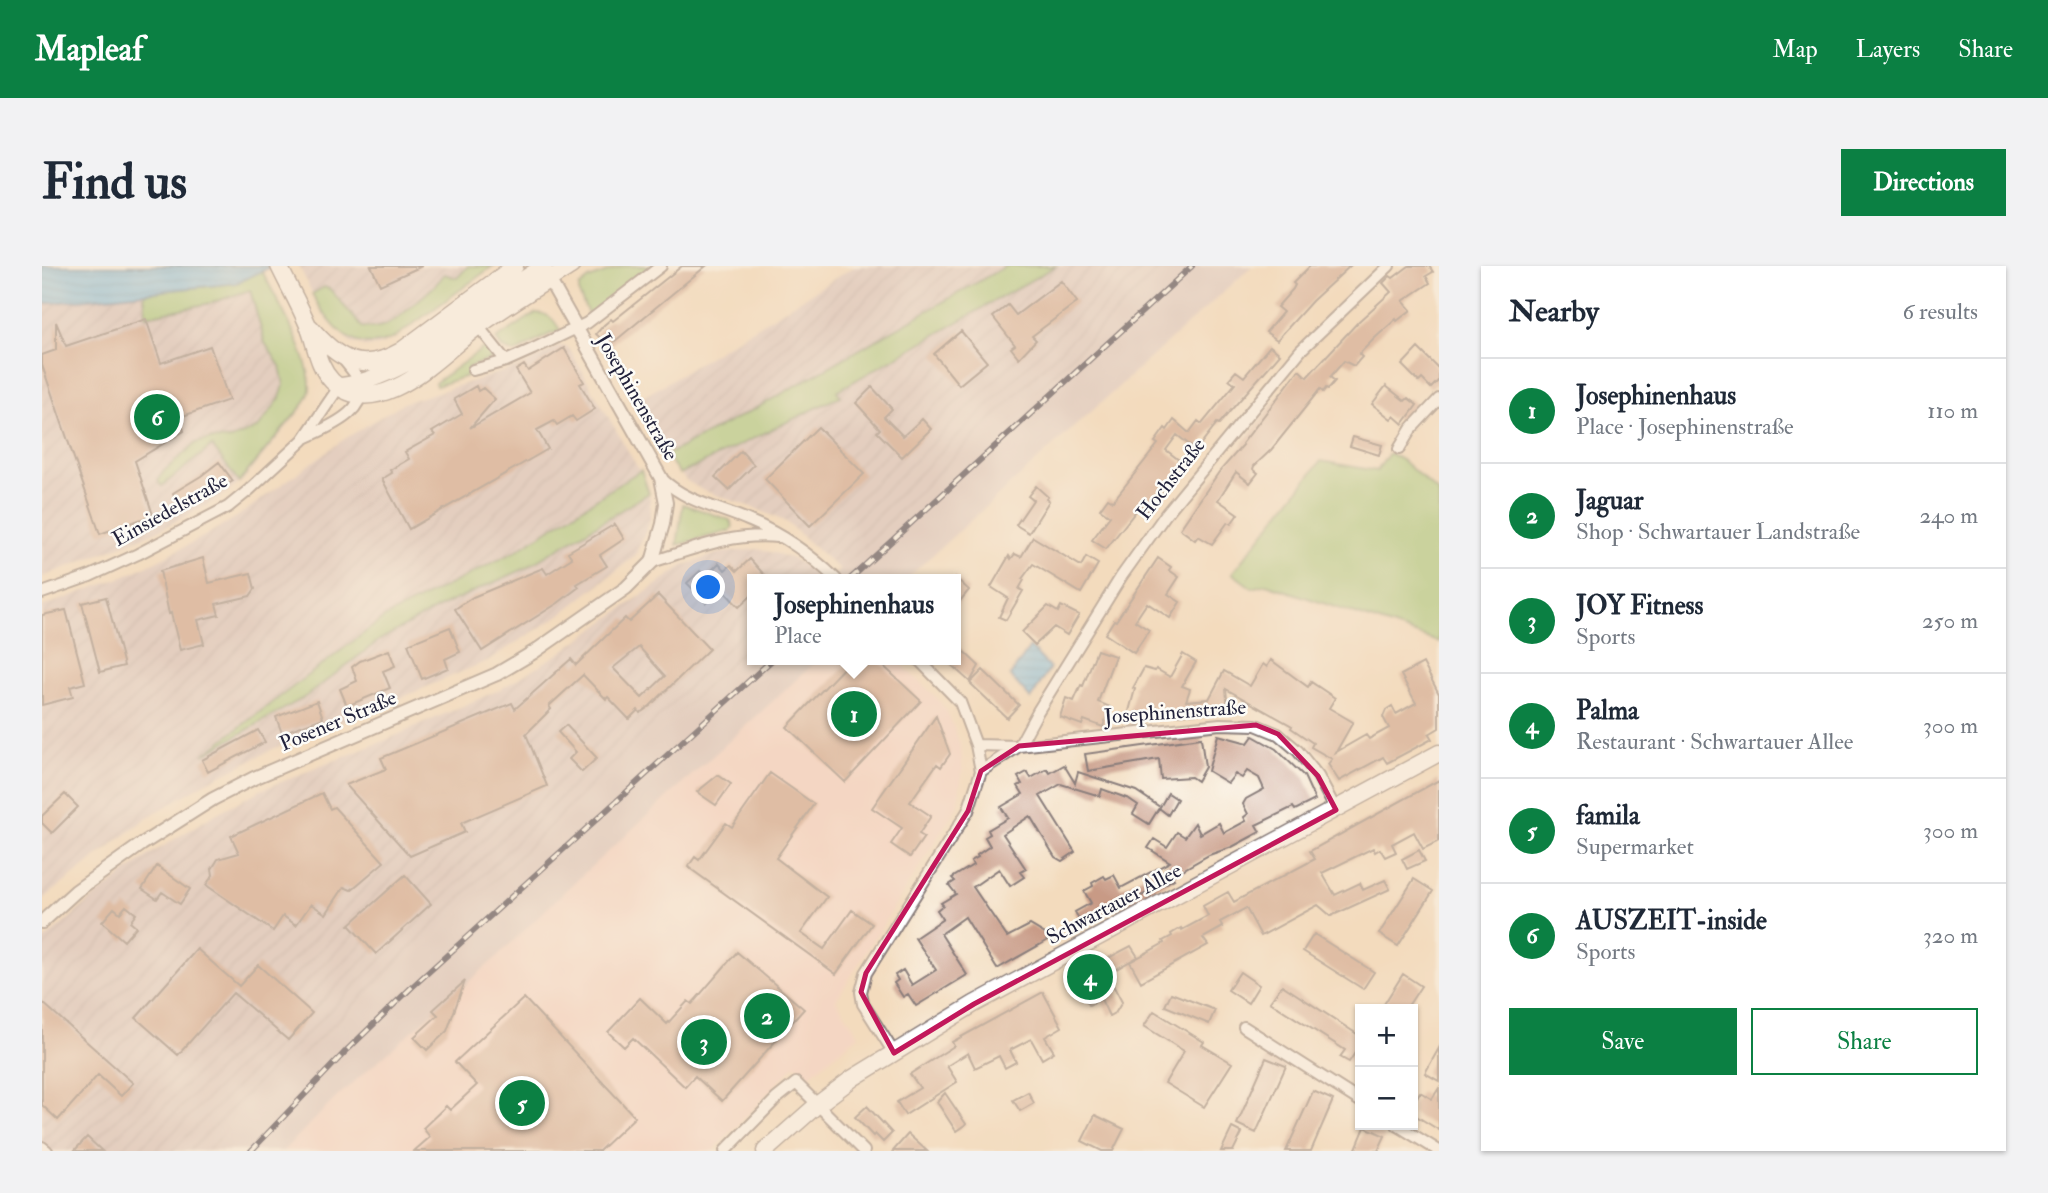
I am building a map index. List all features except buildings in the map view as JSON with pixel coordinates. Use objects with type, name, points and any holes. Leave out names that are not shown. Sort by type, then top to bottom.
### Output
[{"type":"main road","points":[[279,266],[308,325],[316,356],[328,376],[339,387],[384,392],[402,385],[544,270]]},
{"type":"main road","points":[[308,325],[341,356],[365,363],[386,360],[516,266]]},
{"type":"main road","points":[[359,389],[417,358],[494,299],[544,270],[571,266]]},
{"type":"main road","name":"Schwartauer Allee","points":[[765,1151],[817,1105],[853,1078],[974,1004],[1439,753]]},
{"type":"street","points":[[473,370],[506,361],[587,323],[661,266]]},
{"type":"street","name":"Hochstraße","points":[[981,771],[1019,746],[1121,577],[1166,514],[1301,350],[1390,266]]},
{"type":"street","name":"Josephinenstraße","points":[[544,270],[575,329],[662,478],[694,501],[748,520],[787,538],[831,574]]},
{"type":"street","points":[[478,326],[506,361]]},
{"type":"street","points":[[341,356],[359,389]]},
{"type":"street","name":"Einsiedelstraße","points":[[42,593],[90,576],[217,513],[249,490],[303,440],[339,387]]},
{"type":"street","name":"Einsiedelstraße","points":[[303,440],[349,415],[359,389]]},
{"type":"street","points":[[1399,449],[1410,429],[1439,399]]},
{"type":"street","name":"Posener Straße","points":[[652,562],[666,503],[662,478]]},
{"type":"street","name":"Posener Straße","points":[[42,922],[76,891],[142,844],[213,799],[254,778],[497,674],[546,644],[626,588],[652,562],[720,540],[751,535],[787,538]]},
{"type":"street","points":[[894,1053],[863,1004],[861,992],[866,973],[968,811],[981,771],[976,745],[960,702],[924,665]]},
{"type":"street","name":"Josephinenstraße","points":[[1019,746],[1220,724],[1256,725],[1278,734],[1298,751],[1318,776],[1336,810]]},
{"type":"street","points":[[976,745],[1019,746]]},
{"type":"street","points":[[1244,1027],[1355,1098]]},
{"type":"street","points":[[725,1151],[776,1099],[796,1083],[864,1151]]},
{"type":"street","points":[[1406,1130],[1439,1151]]},
{"type":"street","points":[[42,1147],[47,1151]]},
{"type":"highlighted area","points":[[1256,725],[1278,734],[1318,776],[1336,810],[974,1004],[894,1053],[861,992],[866,973],[968,811],[981,771],[1019,746]]},
{"type":"shaded area","points":[[299,266],[494,266],[394,339],[379,346],[364,347],[351,343],[330,323],[321,311]]},
{"type":"shaded area","points":[[855,266],[1174,266],[840,570],[786,522],[702,490],[687,481],[672,465],[634,403]]},
{"type":"shaded area","points":[[1174,266],[1252,266],[912,574],[835,574]]},
{"type":"shaded area","points":[[262,271],[308,373],[310,394],[304,406],[242,481],[220,498],[153,533],[42,577],[42,304],[236,283]]},
{"type":"shaded area","points":[[559,346],[568,347],[646,482],[650,520],[635,556],[560,615],[487,661],[275,748],[207,782],[148,817],[42,900],[42,607],[128,575],[194,542],[237,517],[343,440],[403,403],[527,364]]},
{"type":"shaded area","points":[[758,549],[789,557],[816,574],[747,574],[747,652],[242,1111],[210,1151],[42,1151],[42,942],[149,855],[217,813],[261,790],[386,740],[501,689],[560,653],[683,566],[719,553]]},
{"type":"shaded area","points":[[747,652],[747,665],[813,665],[569,887],[497,957],[339,1095],[283,1151],[210,1151],[242,1111]]},
{"type":"shaded area","points":[[813,665],[902,665],[936,697],[948,713],[961,747],[963,770],[957,806],[836,1000],[859,1035],[810,1075],[795,1065],[713,1151],[283,1151],[339,1095],[497,957],[569,887]]},
{"type":"green space","points":[[468,266],[493,266],[394,338],[379,343],[367,344],[345,335],[335,327],[312,294],[324,287],[330,289],[362,327],[379,327],[398,318],[435,286],[444,274],[457,278]]},
{"type":"green space","points":[[623,266],[652,266],[597,308],[590,318],[579,294],[579,287],[589,279]]},
{"type":"green space","points":[[1006,266],[1056,266],[837,391],[841,396],[680,474],[666,455],[758,407]]},
{"type":"green space","points":[[262,271],[304,358],[310,391],[303,405],[239,482],[212,446],[162,486],[158,481],[163,472],[196,443],[211,439],[229,440],[258,428],[280,398],[284,385],[280,366],[265,343],[250,290],[211,303],[146,316],[144,293],[236,283]]},
{"type":"green space","points":[[536,313],[552,318],[561,332],[552,333],[515,353],[502,348],[496,339]]},
{"type":"green space","points":[[485,347],[492,359],[468,367],[470,375],[436,386],[435,383]]},
{"type":"green space","points":[[1389,453],[1402,460],[1439,493],[1439,642],[1266,584],[1252,588],[1232,573],[1321,461],[1377,471]]},
{"type":"green space","points":[[641,470],[649,493],[524,569],[448,603],[381,639],[305,697],[203,755],[385,617],[514,552]]},
{"type":"green space","points":[[683,504],[730,520],[733,526],[730,531],[677,545]]},
{"type":"water","points":[[42,266],[273,266],[236,283],[42,304]]},
{"type":"water","points":[[1030,647],[1050,668],[1031,699],[1010,676]]},
{"type":"railway","points":[[855,574],[1192,266]]},
{"type":"railway","points":[[251,1151],[346,1051],[412,987],[766,665]]},
{"type":"place","name":"AUSZEIT-inside","points":[[157,417]]},
{"type":"place","name":"Josephinenhaus","points":[[854,714]]},
{"type":"place","name":"Palma","points":[[1090,977]]},
{"type":"place","name":"Jaguar","points":[[767,1016]]},
{"type":"place","name":"JOY Fitness","points":[[704,1042]]},
{"type":"place","name":"famila","points":[[522,1103]]}]
